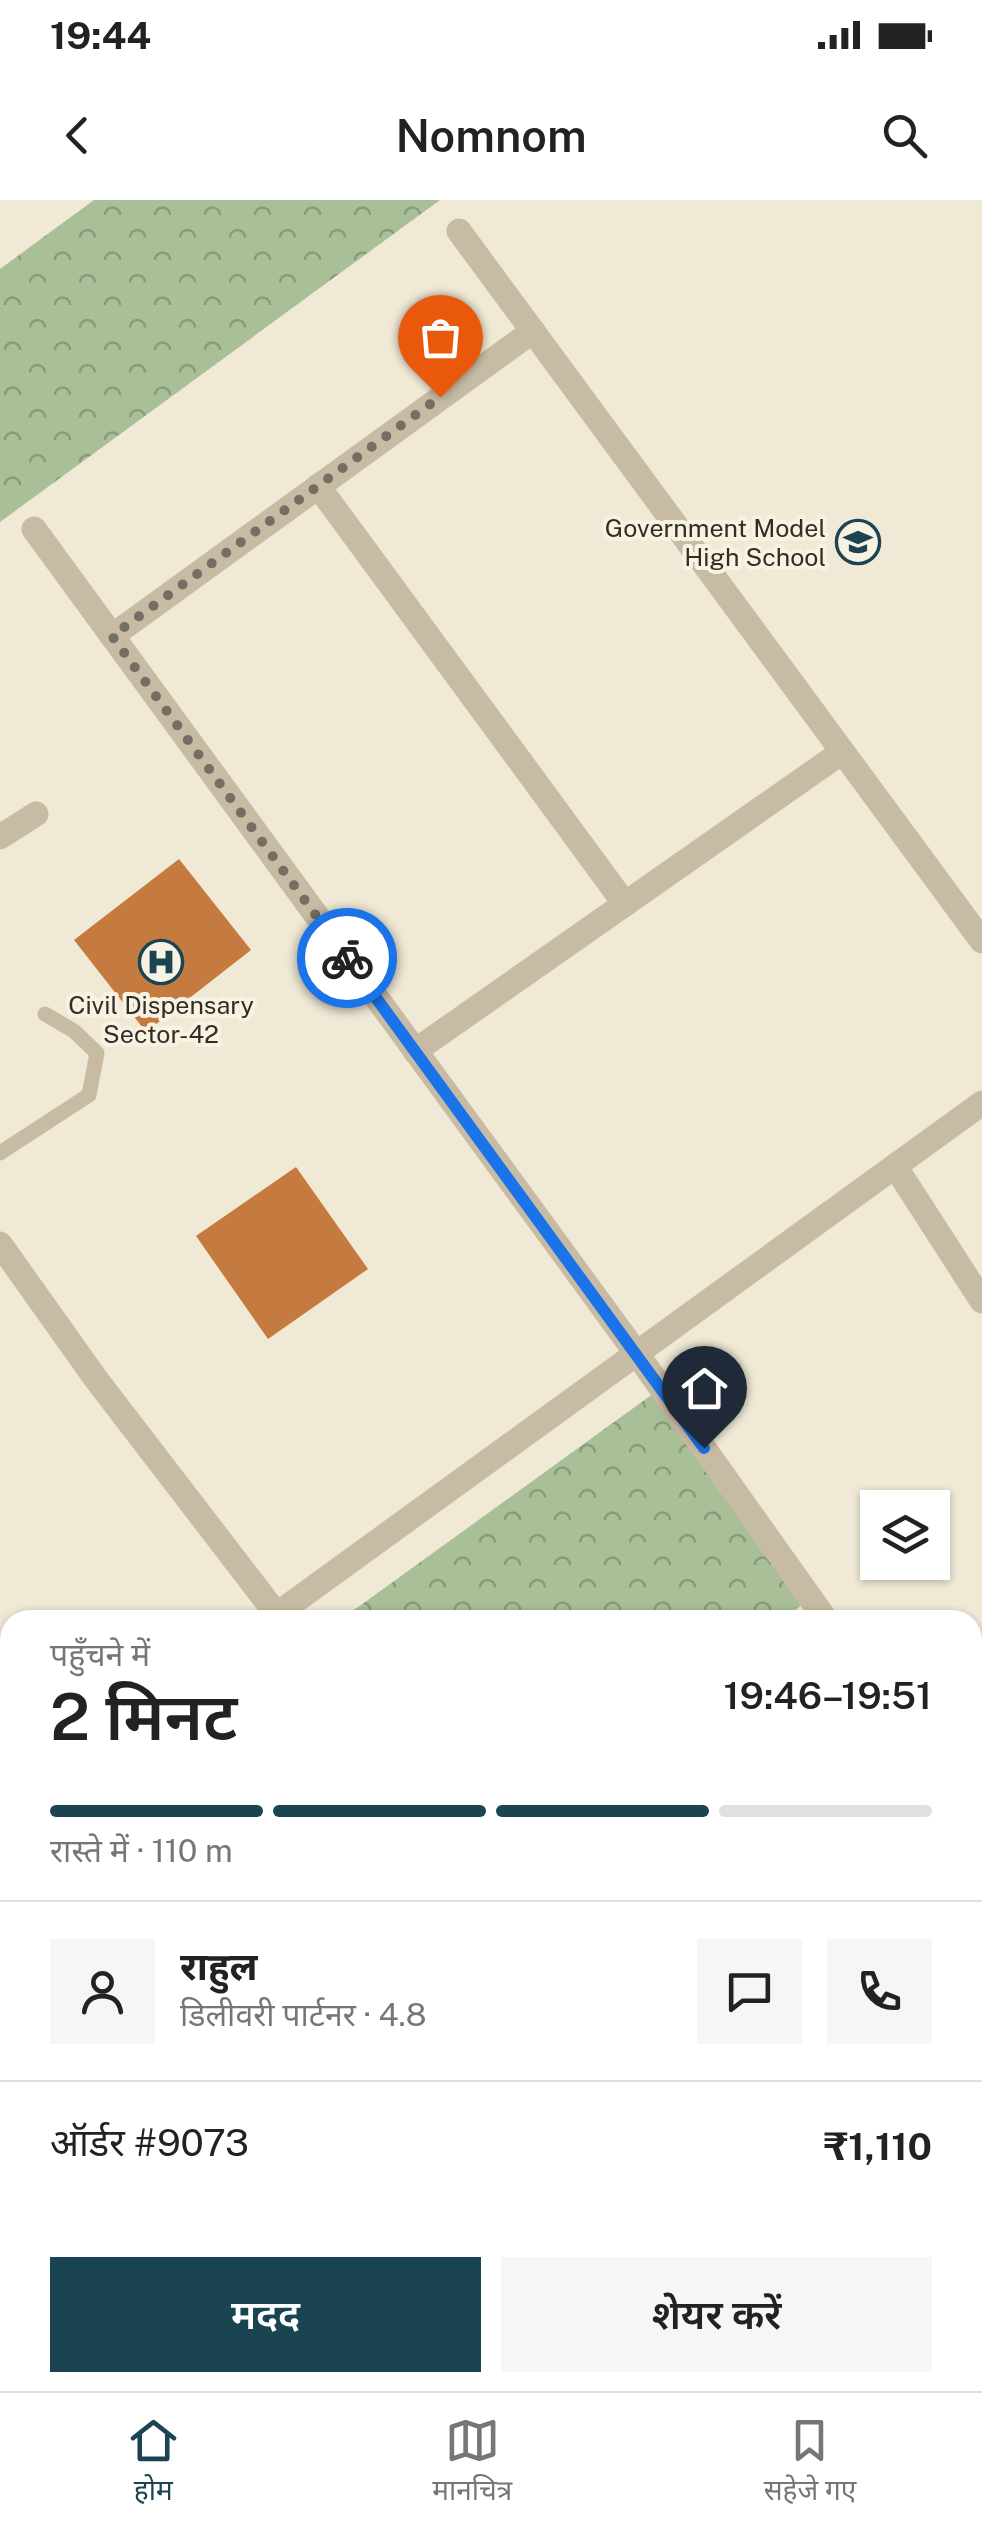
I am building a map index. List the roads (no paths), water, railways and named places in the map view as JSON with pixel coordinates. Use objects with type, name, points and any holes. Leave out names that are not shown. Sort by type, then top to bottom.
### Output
[{"type":"street","points":[[459,231],[982,941]]},
{"type":"street","points":[[112,636],[533,331]]},
{"type":"street","points":[[318,486],[626,904]]},
{"type":"street","points":[[34,529],[636,1354],[812,1610]]},
{"type":"street","points":[[415,1051],[842,752]]},
{"type":"street","points":[[0,837],[36,814]]},
{"type":"street","points":[[287,1610],[982,1103]]},
{"type":"street","points":[[895,1166],[982,1301]]},
{"type":"street","points":[[0,1244],[270,1610]]},
{"type":"lane","points":[[0,1152],[89,1095],[97,1052],[74,1031],[46,1014]]},
{"type":"place","name":"Government Model High School","points":[[858,542]]},
{"type":"place","name":"Civil Dispensary Sector-42","points":[[161,962]]}]
